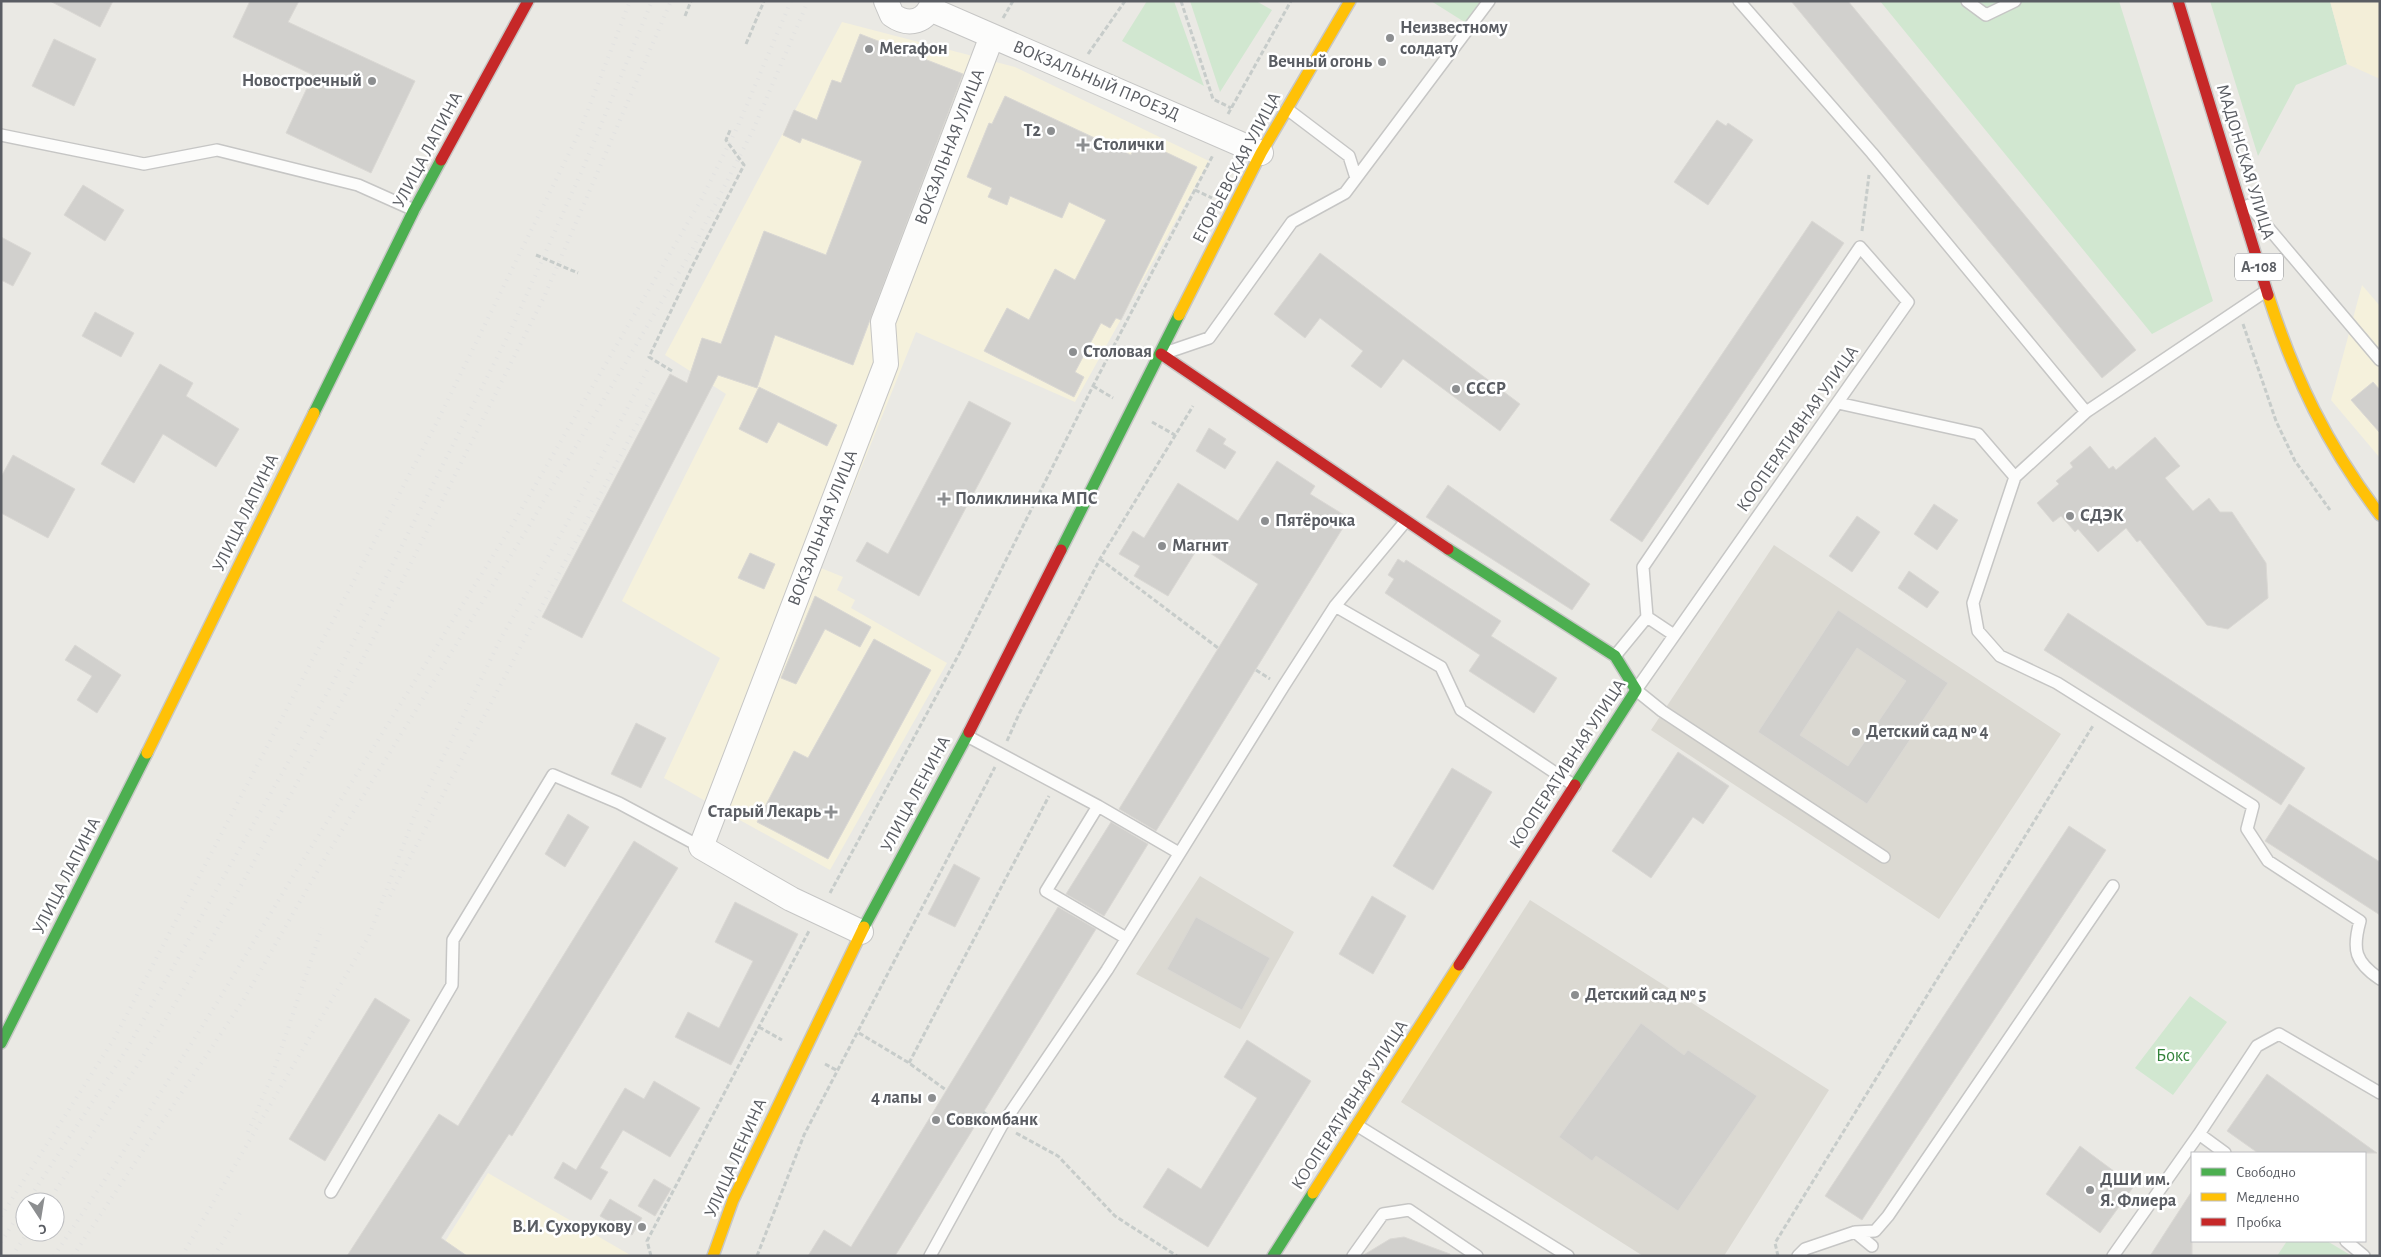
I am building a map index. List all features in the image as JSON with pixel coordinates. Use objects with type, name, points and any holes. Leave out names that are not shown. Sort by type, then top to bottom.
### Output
[{"type":"main road","name":"УЛИЦА ЛАПИНА","points":[[1,1043],[83,883],[414,210],[528,1]]},
{"type":"main road","name":"ЕГОРЬЕВСКАЯ УЛИЦА","points":[[1161,354],[1261,153],[1350,1]]},
{"type":"main road","name":"МАДОНСКАЯ УЛИЦА","points":[[2178,1],[2266,291],[2304,394],[2329,444],[2365,497],[2380,515]]},
{"type":"main road","points":[[1161,354],[1404,522],[1615,656],[1636,690]]},
{"type":"main road","name":"УЛИЦА ЛЕНИНА","points":[[713,1256],[733,1200],[862,932],[967,736],[1161,354]]},
{"type":"main road","name":"КООПЕРАТИВНАЯ УЛИЦА","points":[[1274,1256],[1636,690]]},
{"type":"street","points":[[886,1],[892,15],[908,22],[920,20],[932,5]]},
{"type":"street","name":"ВОКЗАЛЬНЫЙ ПРОЕЗД","points":[[932,5],[992,36],[1261,153]]},
{"type":"street","name":"ВОКЗАЛЬНАЯ УЛИЦА","points":[[701,847],[886,364],[883,322],[992,36]]},
{"type":"street","points":[[701,847],[791,899],[862,932]]},
{"type":"lane","points":[[1161,354],[1209,338],[1292,222],[1345,193],[1489,1]]},
{"type":"lane","points":[[1739,1],[1872,153],[2086,412]]},
{"type":"lane","points":[[1967,1],[1986,15],[2015,1]]},
{"type":"lane","points":[[1287,109],[1349,156],[1356,178]]},
{"type":"lane","points":[[1,135],[144,164],[217,150],[358,185],[414,210]]},
{"type":"lane","points":[[2237,191],[2380,360]]},
{"type":"lane","points":[[1615,656],[1647,617],[1643,567],[1860,247]]},
{"type":"lane","name":"КООПЕРАТИВНАЯ УЛИЦА","points":[[1636,690],[1908,302],[1860,247]]},
{"type":"lane","points":[[2266,291],[2238,308],[2086,412],[2015,477],[1973,603],[1978,631],[2000,656],[2057,683],[2253,806],[2246,829],[2268,861],[2360,922],[2354,944],[2364,968],[2380,979]]},
{"type":"lane","points":[[1838,404],[1978,434],[2015,477]]},
{"type":"lane","points":[[930,1256],[1002,1125],[1126,938],[1335,606],[1404,522]]},
{"type":"lane","points":[[1335,606],[1440,667],[1461,710],[1576,786]]},
{"type":"lane","points":[[1647,617],[1674,634]]},
{"type":"lane","points":[[1636,690],[1662,711],[1884,857]]},
{"type":"lane","points":[[967,736],[1098,806],[1178,854]]},
{"type":"lane","points":[[331,1192],[452,985],[453,940],[553,775],[619,803],[701,847]]},
{"type":"lane","points":[[1098,806],[1046,892],[1126,938]]},
{"type":"lane","points":[[1798,1256],[1805,1249],[1855,1232],[1875,1231],[1888,1216],[2113,886]]},
{"type":"lane","points":[[2113,1256],[2199,1134],[2257,1046],[2279,1034],[2380,1093]]},
{"type":"lane","points":[[1358,1126],[1568,1256]]},
{"type":"lane","points":[[2199,1134],[2224,1152]]},
{"type":"lane","points":[[1353,1256],[1383,1214],[1409,1210],[1477,1256]]},
{"type":"lane","points":[[1855,1232],[1872,1246]]},
{"type":"lane","points":[[2347,1242],[2364,1256]]},
{"type":"path","points":[[685,16],[691,1]]},
{"type":"path","points":[[746,44],[764,1]]},
{"type":"path","points":[[1076,72],[1125,1]]},
{"type":"path","points":[[1181,1],[1213,98],[1231,108]]},
{"type":"path","points":[[652,1256],[647,1241],[820,912],[959,654],[1093,386],[1222,136],[1226,116],[1291,1]]},
{"type":"path","points":[[672,371],[649,357],[744,165],[726,140],[731,128]]},
{"type":"path","points":[[1860,247],[1872,153]]},
{"type":"path","points":[[536,255],[578,272]]},
{"type":"path","points":[[2238,308],[2276,421],[2295,461],[2330,510]]},
{"type":"path","points":[[757,1256],[804,1135],[859,1033],[1002,755],[1019,714],[1100,560],[1205,386]]},
{"type":"path","points":[[1100,560],[1218,648]]},
{"type":"path","points":[[1778,1256],[1776,1243],[2102,712]]},
{"type":"path","points":[[909,1063],[1055,784]]},
{"type":"path","points":[[859,1033],[909,1063],[946,1090]]},
{"type":"path","points":[[983,1112],[1002,1125],[1058,1156],[1115,1216],[1177,1256]]},
{"type":"shaded area","points":[[842,22],[1015,67],[1209,161],[1075,402],[916,332],[821,568],[843,577],[837,590],[855,600],[851,608],[947,663],[830,870],[664,778],[720,658],[622,601],[726,394],[665,355]]},
{"type":"shaded area","points":[[2362,285],[2380,306],[2380,458],[2331,400]]},
{"type":"shaded area","name":"Детский сад № 4","points":[[1774,545],[2061,734],[1939,919],[1651,730]]},
{"type":"shaded area","points":[[1200,876],[1294,932],[1240,1029],[1136,974]]},
{"type":"shaded area","name":"Детский сад № 5","points":[[1530,900],[1829,1090],[1724,1256],[1643,1256],[1401,1102]]},
{"type":"shaded area","points":[[488,1173],[632,1256],[436,1256]]},
{"type":"green space","points":[[1147,1],[1174,1],[1204,86],[1122,41]]},
{"type":"green space","points":[[1190,1],[1256,1],[1272,10],[1220,92]]},
{"type":"green space","points":[[1431,1],[1482,1],[1466,23]]},
{"type":"green space","points":[[1880,1],[2119,1],[2213,301],[2152,334]]},
{"type":"green space","points":[[2210,1],[2330,1],[2347,64],[2296,85],[2258,156]]},
{"type":"green space","name":"Бокс","points":[[2190,996],[2227,1022],[2173,1095],[2135,1068]]},
{"type":"green space","points":[[2286,1242],[2329,1242],[2352,1256],[2277,1256]]},
{"type":"sand","points":[[2330,1],[2380,1],[2380,79],[2347,64]]},
{"type":"building","points":[[50,1],[113,1],[100,27]]},
{"type":"building","points":[[250,1],[299,1],[288,22],[415,81],[371,173],[286,133],[313,75],[233,37]]},
{"type":"building","points":[[1791,1],[1848,1],[2136,350],[2102,378]]},
{"type":"building","points":[[860,34],[963,74],[853,365],[775,335],[757,388],[718,375],[582,638],[542,617],[670,374],[687,383],[702,338],[721,344],[764,231],[826,255],[862,161],[802,138],[800,143],[783,135],[794,110],[817,120],[832,80],[841,83]]},
{"type":"building","points":[[54,39],[96,59],[74,106],[32,86]]},
{"type":"building","points":[[1005,96],[1131,155],[1138,139],[1197,167],[1121,320],[1116,318],[1110,328],[1101,323],[1075,372],[1084,377],[1074,397],[984,351],[1007,308],[1029,320],[1055,269],[1075,280],[1106,220],[1069,202],[1062,218],[1010,196],[1007,205],[988,197],[992,188],[967,177],[989,123],[992,124]]},
{"type":"building","points":[[1717,120],[1726,126],[1728,123],[1753,140],[1708,205],[1674,182]]},
{"type":"building","points":[[83,185],[124,210],[105,241],[64,215]]},
{"type":"building","points":[[1812,221],[1844,243],[1642,542],[1610,520]]},
{"type":"building","points":[[1,237],[31,253],[13,286],[1,280]]},
{"type":"building","points":[[1320,253],[1520,404],[1500,431],[1403,359],[1381,388],[1351,366],[1363,351],[1320,318],[1305,338],[1274,314]]},
{"type":"building","points":[[95,312],[134,333],[121,357],[82,336]]},
{"type":"building","points":[[160,364],[193,383],[186,396],[239,429],[216,467],[163,434],[134,483],[101,464]]},
{"type":"building","points":[[2373,382],[2380,390],[2380,433],[2351,400]]},
{"type":"building","points":[[759,387],[837,425],[827,446],[778,422],[767,443],[739,429]]},
{"type":"building","name":"Поликлиника МПС","points":[[969,401],[1011,423],[919,596],[856,561],[867,542],[888,554]]},
{"type":"building","points":[[1209,428],[1226,439],[1223,444],[1236,452],[1225,469],[1196,451]]},
{"type":"building","points":[[2155,437],[2180,466],[2165,478],[2193,511],[2209,498],[2220,512],[2232,512],[2266,563],[2268,598],[2228,629],[2207,625],[2140,540],[2137,542],[2126,528],[2098,552],[2078,529],[2075,532],[2061,516],[2053,522],[2037,503],[2059,484],[2056,481],[2073,467],[2070,463],[2090,446],[2109,469],[2113,466],[2116,470]]},
{"type":"building","points":[[13,455],[75,489],[48,538],[1,513],[1,477]]},
{"type":"building","points":[[1277,461],[1315,486],[1310,494],[1349,518],[1156,831],[1119,809],[1258,584],[1199,546],[1168,596],[1134,576],[1140,566],[1119,554],[1133,531],[1144,538],[1178,483],[1238,521]]},
{"type":"building","points":[[1448,485],[1590,584],[1572,610],[1426,517]]},
{"type":"building","points":[[1934,504],[1958,520],[1937,550],[1914,534]]},
{"type":"building","points":[[1857,516],[1880,532],[1852,572],[1829,556]]},
{"type":"building","points":[[750,553],[775,564],[764,589],[738,578]]},
{"type":"building","points":[[1398,559],[1404,563],[1406,560],[1501,621],[1491,636],[1557,678],[1534,713],[1469,671],[1480,655],[1385,593],[1394,579],[1388,575]]},
{"type":"building","points":[[1909,571],[1939,592],[1927,608],[1898,588]]},
{"type":"building","points":[[815,596],[871,627],[860,647],[825,629],[796,684],[781,678]]},
{"type":"building","points":[[1838,610],[1948,683],[1867,804],[1758,732]],"holes":[[[1857,648],[1906,681],[1848,766],[1800,735]]]},
{"type":"building","points":[[2068,613],[2305,768],[2281,805],[2044,650]]},
{"type":"building","points":[[874,639],[931,670],[828,859],[757,822],[794,751],[808,758]]},
{"type":"building","points":[[75,645],[121,675],[97,713],[77,700],[92,676],[65,660]]},
{"type":"building","points":[[636,723],[666,738],[641,788],[611,774]]},
{"type":"building","points":[[1678,752],[1729,786],[1703,824],[1693,817],[1651,878],[1612,851]]},
{"type":"building","points":[[1452,768],[1492,792],[1433,890],[1393,866]]},
{"type":"building","points":[[2289,804],[2380,862],[2380,915],[2265,841]]},
{"type":"building","points":[[568,814],[589,827],[565,867],[545,854]]},
{"type":"building","points":[[1111,822],[1148,844],[1104,916],[1066,894]]},
{"type":"building","points":[[2069,826],[2106,850],[1862,1220],[1825,1196]]},
{"type":"building","points":[[634,841],[678,868],[512,1136],[509,1134],[441,1238],[467,1256],[347,1256],[439,1114],[458,1126]]},
{"type":"building","points":[[954,864],[980,878],[955,927],[928,914]]},
{"type":"building","points":[[1372,896],[1406,916],[1373,974],[1339,954]]},
{"type":"building","points":[[735,902],[798,934],[731,1065],[675,1037],[688,1012],[719,1028],[753,961],[715,942]]},
{"type":"building","points":[[1058,907],[1096,929],[895,1256],[808,1256],[824,1230],[851,1247]]},
{"type":"building","points":[[1196,917],[1270,958],[1242,1010],[1167,969]]},
{"type":"building","points":[[375,998],[410,1020],[325,1161],[289,1139]]},
{"type":"building","points":[[1641,1023],[1684,1055],[1688,1050],[1757,1096],[1678,1211],[1596,1156],[1592,1161],[1559,1137]]},
{"type":"building","points":[[1247,1040],[1311,1081],[1208,1247],[1143,1207],[1168,1168],[1201,1189],[1257,1098],[1224,1077]]},
{"type":"building","points":[[2267,1074],[2377,1153],[2257,1152],[2227,1131]]},
{"type":"building","points":[[654,1081],[700,1108],[670,1157],[623,1130],[600,1168],[608,1172],[591,1200],[554,1178],[563,1162],[576,1170],[625,1088],[644,1099]]},
{"type":"building","name":"ДШИ им. Я. Флиера","points":[[2080,1146],[2134,1186],[2100,1233],[2046,1194]]},
{"type":"building","points":[[654,1179],[671,1189],[655,1216],[638,1206]]},
{"type":"building","points":[[2191,1193],[2192,1256],[2150,1256]]},
{"type":"building","points":[[610,1199],[642,1218],[632,1235],[600,1216]]},
{"type":"building","points":[[1404,1237],[1450,1254],[1450,1256],[1362,1256],[1390,1239]]},
{"type":"railway","points":[[1,1216],[114,1039],[438,420],[579,133],[630,1]]},
{"type":"railway","points":[[34,1192],[127,1049],[331,686],[510,332],[584,166],[652,1]]},
{"type":"railway","points":[[55,1192],[139,1063],[190,979],[346,693],[544,297],[671,1]]},
{"type":"railway","points":[[54,1256],[120,1157],[220,998],[292,878],[511,527],[701,200],[737,128],[791,1]]},
{"type":"railway","points":[[73,1256],[244,999],[325,858],[526,531],[691,252],[753,130],[808,1]]},
{"type":"railway","points":[[182,1256],[369,936],[414,817],[501,638],[561,534],[649,367]]},
{"type":"railway","points":[[390,896],[655,390]]},
{"type":"railway","points":[[248,1132],[273,1073],[322,928]]},
{"type":"railway","points":[[214,1256],[243,1208]]},
{"type":"railway","points":[[1,1242],[15,1220]]},
{"type":"railway","points":[[12,1256],[21,1242]]},
{"type":"traffic: fast","points":[[314,413],[414,210],[441,160]]},
{"type":"traffic: fast","points":[[1061,550],[1179,315]]},
{"type":"traffic: fast","points":[[1448,549],[1615,656],[1636,690],[1575,785]]},
{"type":"traffic: fast","points":[[864,927],[969,732]]},
{"type":"traffic: fast","points":[[1,1043],[147,753]]},
{"type":"traffic: fast","points":[[1273,1256],[1313,1193]]},
{"type":"traffic: slow","points":[[1179,315],[1261,153],[1350,1]]},
{"type":"traffic: slow","points":[[2268,295],[2289,355],[2314,410],[2344,463],[2380,515]]},
{"type":"traffic: slow","points":[[147,753],[314,413]]},
{"type":"traffic: slow","points":[[713,1256],[733,1200],[864,927]]},
{"type":"traffic: slow","points":[[1313,1193],[1459,965]]},
{"type":"traffic: jam","points":[[441,160],[528,1]]},
{"type":"traffic: jam","points":[[2178,1],[2268,295]]},
{"type":"traffic: jam","points":[[1161,354],[1448,549]]},
{"type":"traffic: jam","points":[[969,732],[1061,550]]},
{"type":"traffic: jam","points":[[1459,965],[1575,785]]},
{"type":"place","name":"Неизвестному солдату","points":[[1390,38]]},
{"type":"place","name":"Мегафон","points":[[869,49]]},
{"type":"place","name":"Вечный огонь","points":[[1382,62]]},
{"type":"place","name":"Новостроечный","points":[[372,81]]},
{"type":"place","name":"T2","points":[[1051,131]]},
{"type":"place","name":"Столички","points":[[1083,145]]},
{"type":"place","name":"Столовая","points":[[1073,352]]},
{"type":"place","name":"СССР","points":[[1456,389]]},
{"type":"place","name":"Поликлиника МПС","points":[[944,499]]},
{"type":"place","name":"СДЭК","points":[[2070,516]]},
{"type":"place","name":"Пятёрочка","points":[[1265,521]]},
{"type":"place","name":"Магнит","points":[[1162,546]]},
{"type":"place","name":"Детский сад № 4","points":[[1856,732]]},
{"type":"place","name":"Старый Лекарь","points":[[831,812]]},
{"type":"place","name":"Детский сад № 5","points":[[1575,995]]},
{"type":"place","name":"4 лапы","points":[[932,1098]]},
{"type":"place","name":"Совкомбанк","points":[[936,1120]]},
{"type":"place","name":"ДШИ им. Я. Флиера","points":[[2090,1190]]},
{"type":"place","name":"В.И. Сухорукову","points":[[642,1227]]}]
